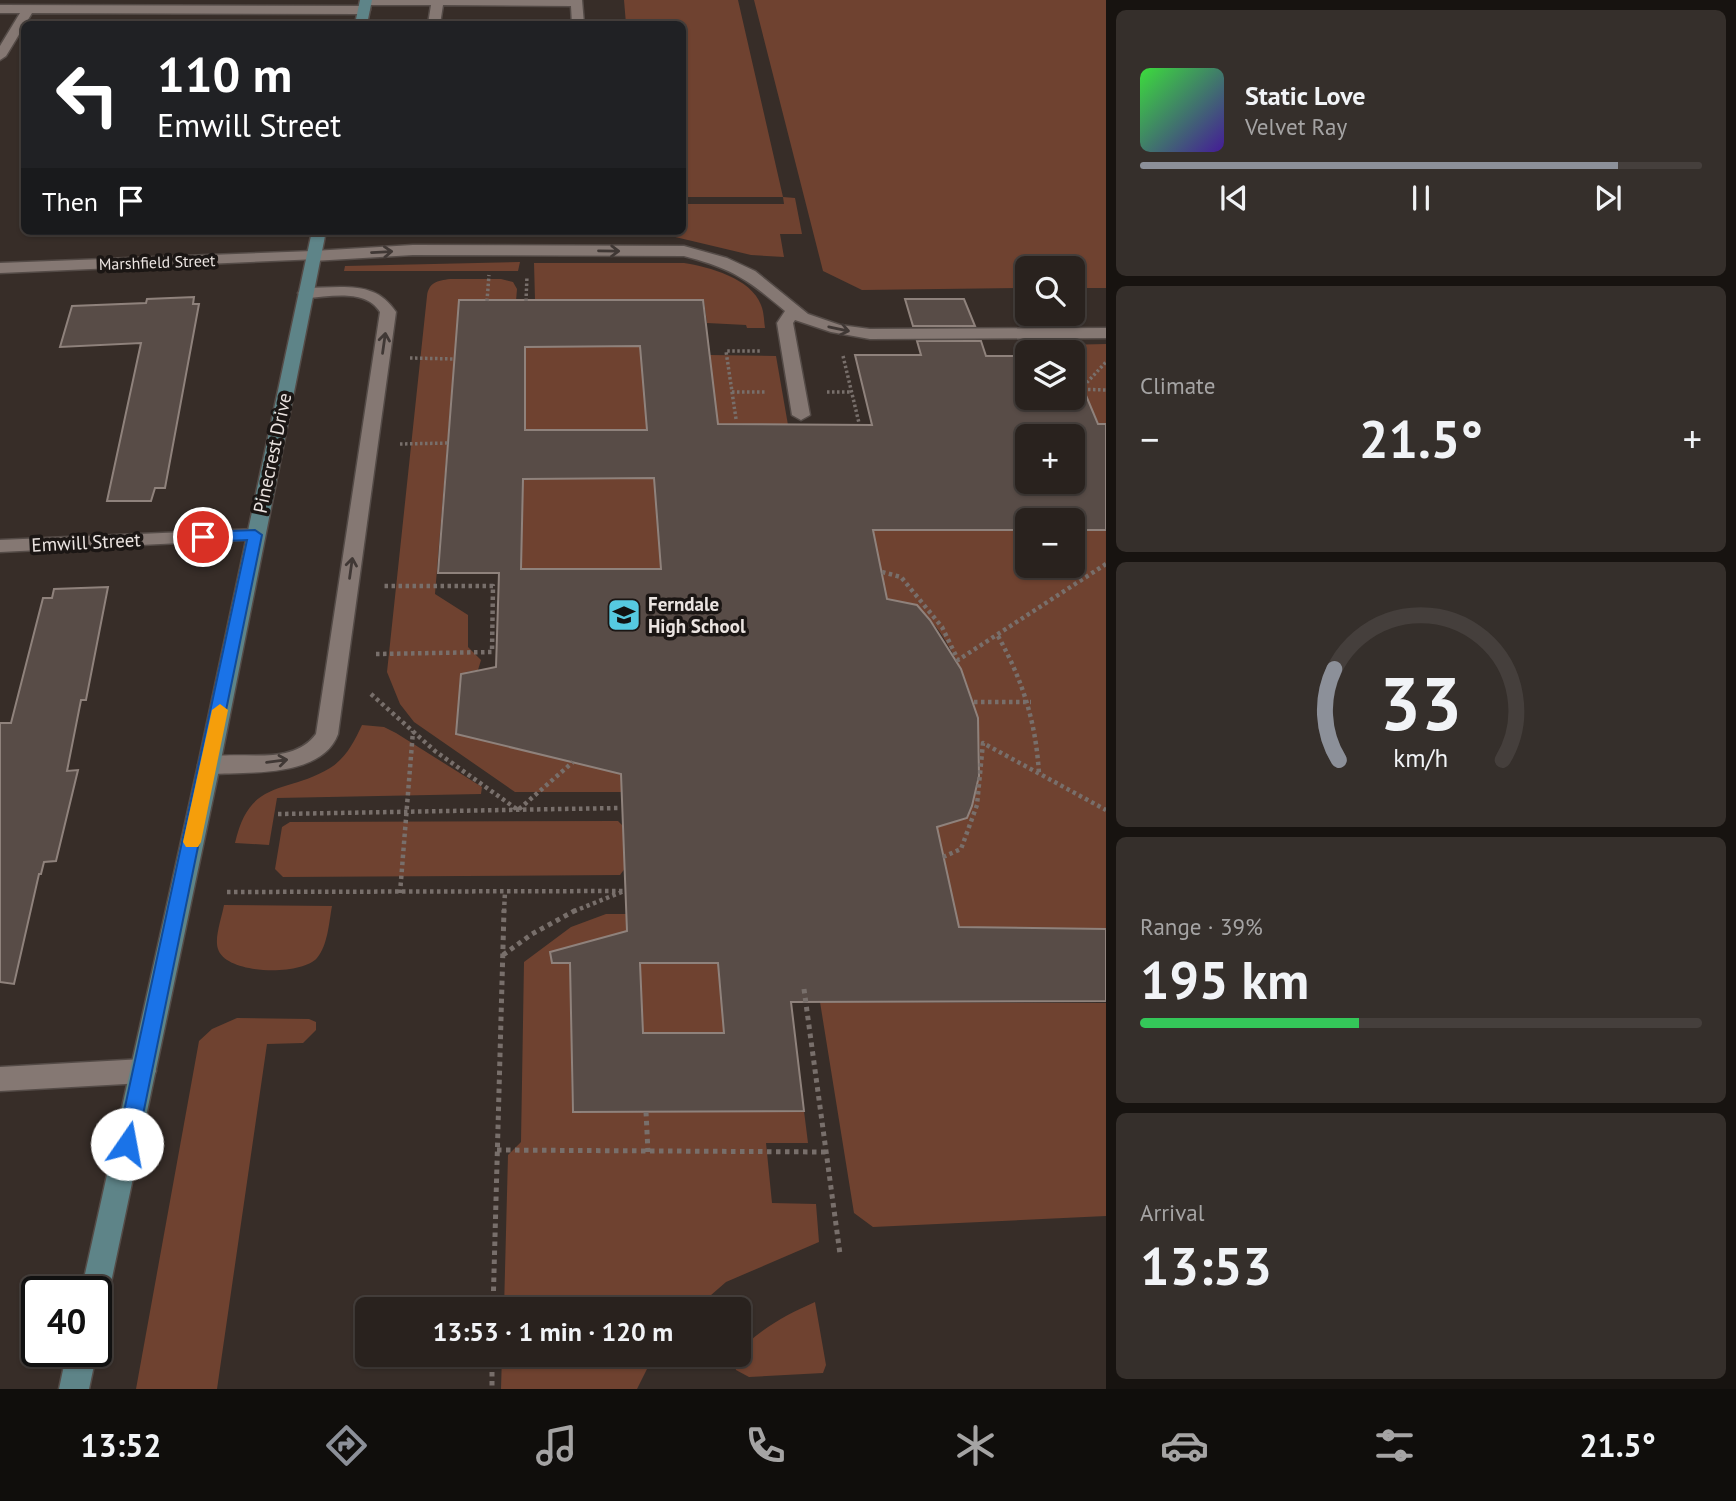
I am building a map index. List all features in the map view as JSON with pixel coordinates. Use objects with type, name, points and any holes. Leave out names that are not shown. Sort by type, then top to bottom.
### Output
[{"type":"street","points":[[434,21],[437,2]]},
{"type":"street","points":[[0,9],[577,2],[578,21]]},
{"type":"street","points":[[362,21],[366,4]]},
{"type":"street","points":[[0,55],[28,9]]},
{"type":"street","name":"Pinecrest Drive","points":[[98,1276],[209,765],[318,235]]},
{"type":"street","name":"Marshfield Street","points":[[0,268],[413,250],[684,251],[722,261],[750,274],[793,311],[818,324],[870,334],[1106,333]]},
{"type":"street","points":[[209,765],[281,761],[307,754],[324,739],[330,717],[388,312],[384,302],[374,295],[306,293]]},
{"type":"street","points":[[793,311],[785,323],[801,415]]},
{"type":"street","name":"Emwill Street","points":[[0,546],[255,535]]},
{"type":"street","points":[[0,1079],[143,1071]]},
{"type":"street","points":[[74,1389],[79,1367]]},
{"type":"path","points":[[487,300],[489,268]]},
{"type":"path","points":[[526,301],[527,268]]},
{"type":"path","points":[[726,351],[736,419]]},
{"type":"path","points":[[842,351],[859,423]]},
{"type":"path","points":[[410,358],[455,359]]},
{"type":"path","points":[[1085,385],[1106,362]]},
{"type":"path","points":[[1085,390],[1106,390]]},
{"type":"path","points":[[400,444],[449,443]]},
{"type":"path","points":[[882,572],[901,577],[942,627],[958,660],[1106,564]]},
{"type":"path","points":[[376,654],[492,652],[493,586],[384,586]]},
{"type":"path","points":[[998,636],[1018,670],[1031,702],[1037,737],[1039,775]]},
{"type":"path","points":[[371,694],[435,751],[518,810]]},
{"type":"path","points":[[974,702],[1031,702]]},
{"type":"path","points":[[400,893],[413,731]]},
{"type":"path","points":[[943,857],[961,849],[977,805],[983,743],[1106,810]]},
{"type":"path","points":[[518,810],[573,762]]},
{"type":"path","points":[[278,814],[618,808]]},
{"type":"path","points":[[227,892],[624,891],[572,910],[544,925],[503,955]]},
{"type":"path","points":[[494,1297],[505,892]]},
{"type":"path","points":[[804,989],[840,1254]]},
{"type":"path","points":[[646,1112],[648,1152]]},
{"type":"path","points":[[497,1150],[826,1152]]},
{"type":"path","points":[[492,1367],[492,1389]]},
{"type":"shaded area","points":[[624,0],[738,0],[783,197],[686,197],[686,21],[626,21]]},
{"type":"shaded area","points":[[754,0],[1106,0],[1106,288],[1085,288],[1085,256],[1015,256],[1015,288],[862,290],[823,271]]},
{"type":"shaded area","points":[[783,197],[795,198],[802,234],[780,234],[784,257],[751,255],[667,235],[686,235],[686,204],[784,204]]},
{"type":"shaded area","points":[[520,262],[518,271],[344,271],[345,266]]},
{"type":"shaded area","points":[[534,263],[684,263],[705,267],[739,281],[756,296],[761,305],[765,328],[707,323],[704,301],[535,300]]},
{"type":"shaded area","points":[[450,279],[501,279],[513,282],[517,289],[516,301],[459,301],[435,594],[468,615],[468,647],[481,660],[478,670],[466,672],[460,680],[458,731],[622,774],[621,792],[515,792],[414,722],[400,704],[387,672],[427,296],[434,283]]},
{"type":"shaded area","points":[[1085,344],[1106,344],[1106,424],[1099,424],[1085,394]]},
{"type":"shaded area","points":[[640,346],[647,430],[525,430],[525,347]]},
{"type":"shaded area","points":[[709,355],[776,356],[788,425],[718,425]]},
{"type":"shaded area","points":[[654,478],[661,569],[521,569],[523,479]]},
{"type":"shaded area","points":[[861,530],[1015,530],[1015,578],[1085,578],[1085,530],[1106,530],[1106,929],[943,927],[937,827],[967,818],[978,776],[979,734],[970,692],[942,635],[920,614],[887,599]]},
{"type":"shaded area","points":[[362,725],[384,727],[396,733],[482,787],[481,794],[277,798],[269,845],[235,843],[250,807],[260,797],[314,776],[336,764],[353,743]]},
{"type":"shaded area","points":[[618,821],[625,828],[626,867],[620,875],[283,877],[275,869],[282,827],[290,822]]},
{"type":"shaded area","points":[[224,905],[332,906],[321,953],[309,964],[281,970],[249,968],[235,964],[224,958],[217,944]]},
{"type":"shaded area","points":[[606,914],[627,914],[627,931],[570,947],[572,1112],[804,1111],[808,1143],[766,1143],[772,1203],[816,1204],[819,1242],[726,1282],[709,1297],[504,1297],[508,1155],[521,1142],[524,962],[571,927]]},
{"type":"shaded area","points":[[640,963],[718,963],[724,1033],[643,1033]]},
{"type":"shaded area","points":[[820,1002],[1106,1003],[1106,1216],[873,1227],[854,1213]]},
{"type":"shaded area","points":[[237,1018],[309,1019],[316,1022],[316,1030],[303,1043],[267,1044],[217,1389],[136,1389],[199,1041],[212,1029]]},
{"type":"shaded area","points":[[815,1302],[826,1365],[823,1373],[749,1377],[736,1370],[735,1367],[751,1367],[751,1340],[780,1319]]},
{"type":"shaded area","points":[[502,1367],[648,1367],[637,1389],[501,1389]]},
{"type":"building","points":[[194,297],[193,304],[199,304],[165,488],[155,488],[151,501],[107,501],[141,343],[60,347],[72,306],[146,303],[147,299]]},
{"type":"building","points":[[905,299],[964,299],[975,326],[913,326]]},
{"type":"building","points":[[459,300],[703,300],[718,424],[872,425],[855,355],[921,355],[917,341],[981,341],[986,356],[1015,356],[1015,410],[1085,410],[1085,393],[1098,424],[1106,424],[1106,530],[1085,530],[1085,508],[1015,508],[1015,530],[873,530],[887,599],[917,605],[930,620],[961,669],[978,718],[979,776],[972,806],[967,818],[937,827],[959,927],[1106,929],[1106,1001],[791,1002],[804,1111],[573,1112],[570,963],[552,963],[550,952],[627,931],[621,774],[456,734],[461,674],[496,667],[499,573],[438,573]],"holes":[[[640,346],[647,430],[525,430],[525,347]],[[654,478],[661,569],[521,569],[523,479]],[[640,963],[718,963],[724,1033],[643,1033]]]},
{"type":"building","points":[[108,587],[86,700],[81,700],[67,771],[78,770],[56,861],[44,862],[39,874],[14,984],[0,982],[0,723],[11,723],[43,598],[52,598],[54,589]]},
{"type":"slow traffic","points":[[192,842],[220,710]]},
{"type":"place","name":"Ferndale High School","points":[[624,615]]},
{"type":"route","points":[[127,1144],[209,765],[255,535],[203,537]]}]
